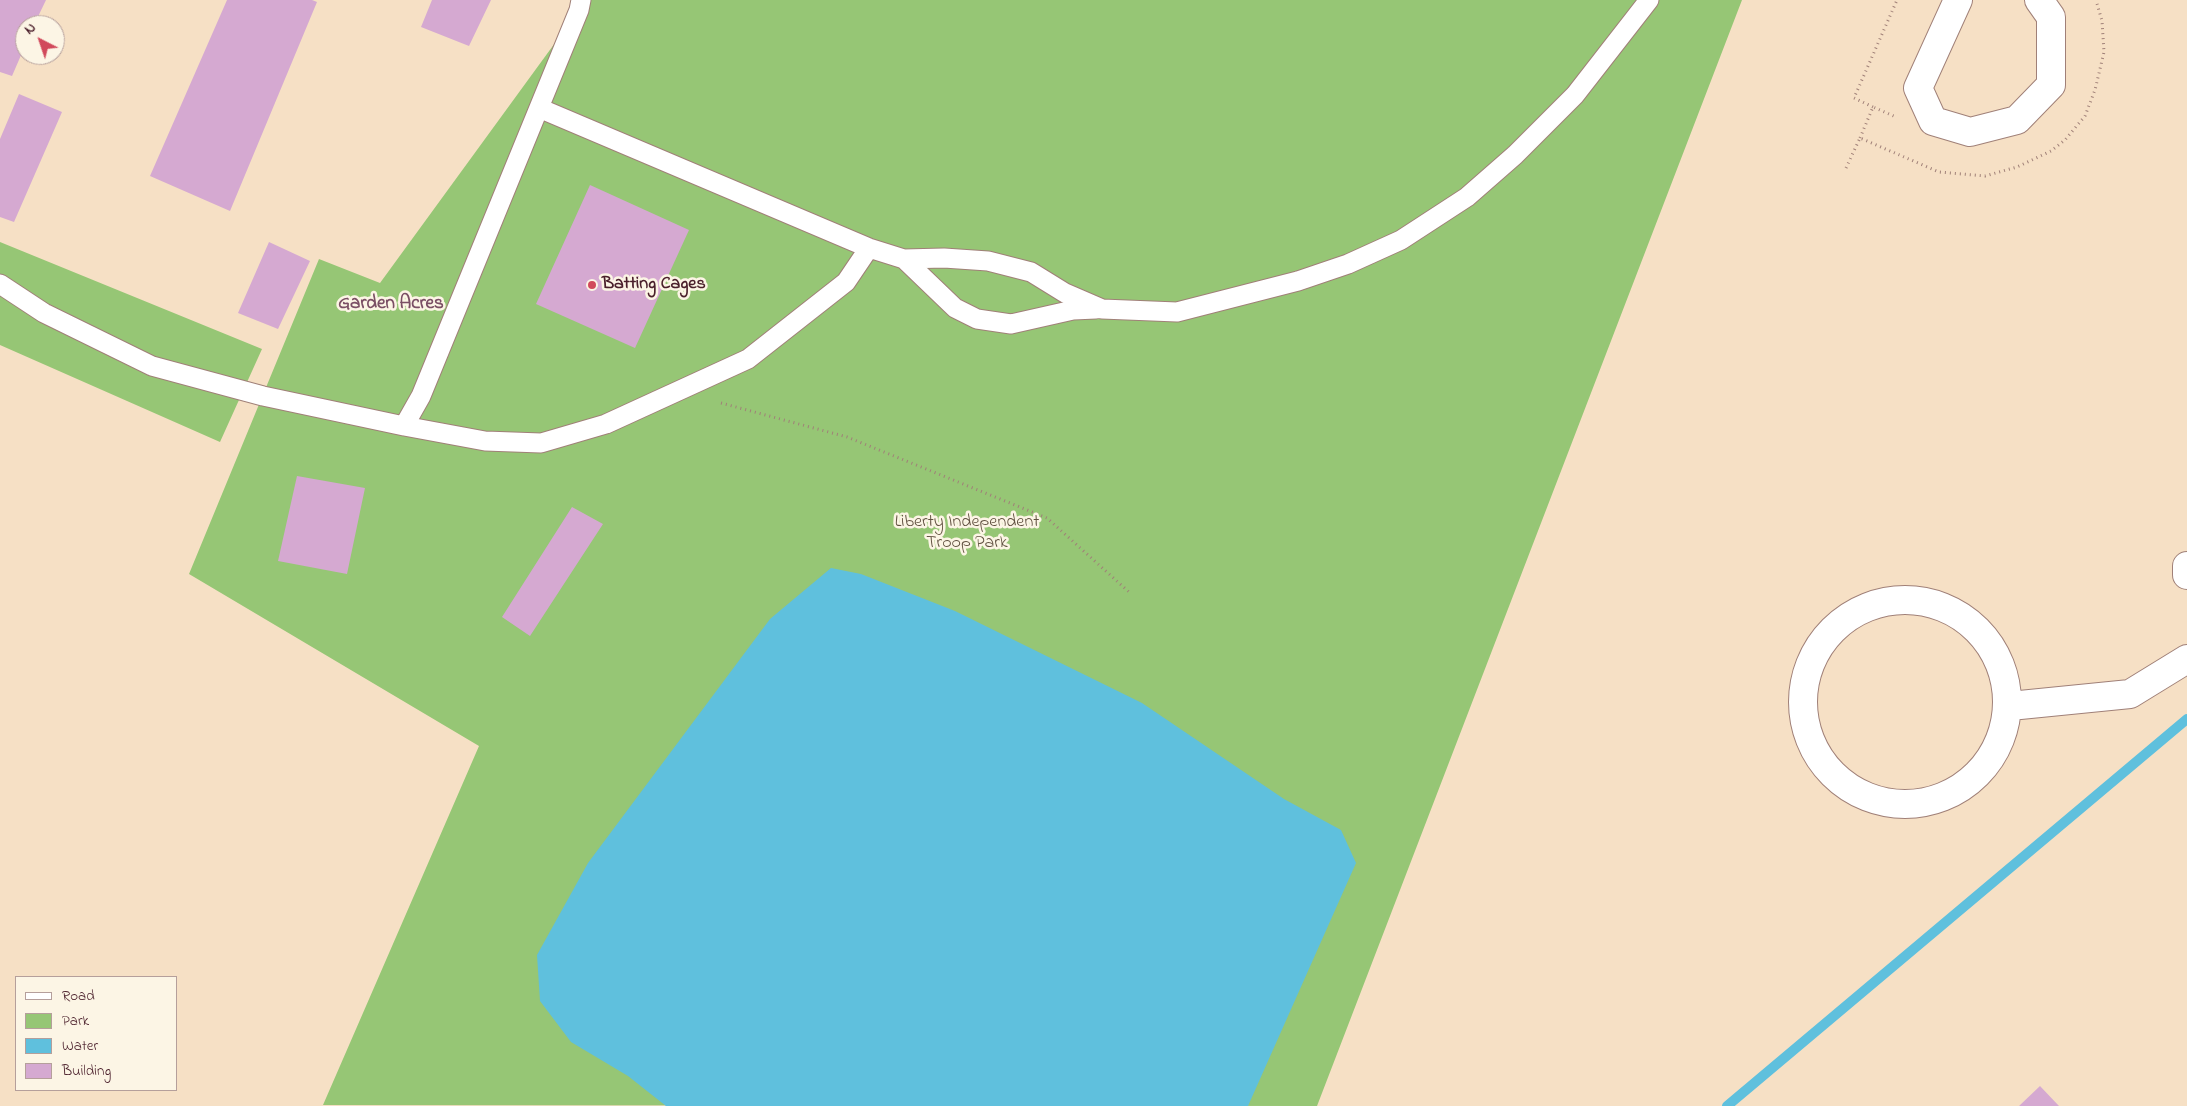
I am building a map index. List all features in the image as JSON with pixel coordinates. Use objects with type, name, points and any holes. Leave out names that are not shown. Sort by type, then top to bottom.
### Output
[{"type":"street","points":[[1958,0],[1918,88],[1933,121],[1970,132],[2017,120],[2051,84],[2051,16],[2039,0]]},
{"type":"street","points":[[2187,566],[2187,575]]},
{"type":"street","points":[[1917,598],[1960,612],[1991,642],[2010,706],[2001,742],[1965,787],[1933,802],[1889,804],[1858,794],[1829,772],[1810,743],[1802,707],[1810,660],[1835,626],[1878,601],[1917,598]]},
{"type":"street","points":[[2010,706],[2130,694],[2187,659]]},
{"type":"lane","points":[[404,426],[420,396],[579,10],[581,0]]},
{"type":"lane","points":[[904,259],[954,308],[977,318],[1011,324],[1073,310],[1102,309],[1177,312],[1298,281],[1348,264],[1401,240],[1467,197],[1516,156],[1575,95],[1649,0]]},
{"type":"lane","points":[[539,108],[869,248],[904,259],[944,258],[988,261],[1031,272],[1065,293],[1102,309]]},
{"type":"lane","points":[[0,284],[44,314],[152,366],[263,396],[404,426],[485,441],[541,444],[606,424],[748,359],[846,282],[869,248]]},
{"type":"path","points":[[1897,0],[1854,98],[1903,120]]},
{"type":"path","points":[[1860,138],[1873,107]]},
{"type":"path","points":[[678,391],[847,437],[1047,518],[1129,592]]},
{"type":"green space","name":"Liberty Independent Troop Park","points":[[575,0],[1742,0],[1317,1106],[323,1105],[479,746],[189,574],[319,259],[380,283],[579,10]]},
{"type":"green space","points":[[0,242],[262,349],[220,442],[0,345]]},
{"type":"water","points":[[831,568],[861,574],[955,611],[1142,703],[1284,799],[1341,830],[1356,863],[1248,1106],[666,1106],[628,1076],[571,1042],[540,1001],[537,955],[588,863],[770,619]]},
{"type":"building","points":[[0,0],[46,0],[39,15],[15,15],[15,65],[17,65],[12,76],[0,72]]},
{"type":"building","points":[[227,0],[312,0],[317,2],[230,211],[150,176]]},
{"type":"building","points":[[432,0],[491,0],[469,46],[421,27]]},
{"type":"building","points":[[19,94],[62,112],[14,222],[0,217],[0,139]]},
{"type":"building","points":[[590,185],[689,230],[635,348],[536,304]]},
{"type":"building","points":[[269,242],[310,261],[278,329],[238,313]]},
{"type":"building","points":[[297,476],[365,488],[347,574],[278,561]]},
{"type":"building","points":[[572,507],[603,524],[530,636],[502,617]]},
{"type":"building","points":[[2040,1086],[2059,1106],[2019,1106]]},
{"type":"waterway","points":[[1727,1106],[2187,719]]},
{"type":"place","name":"Batting Cages","points":[[592,285]]},
{"type":"district","name":"Garden Acres","points":[[391,305]]}]
